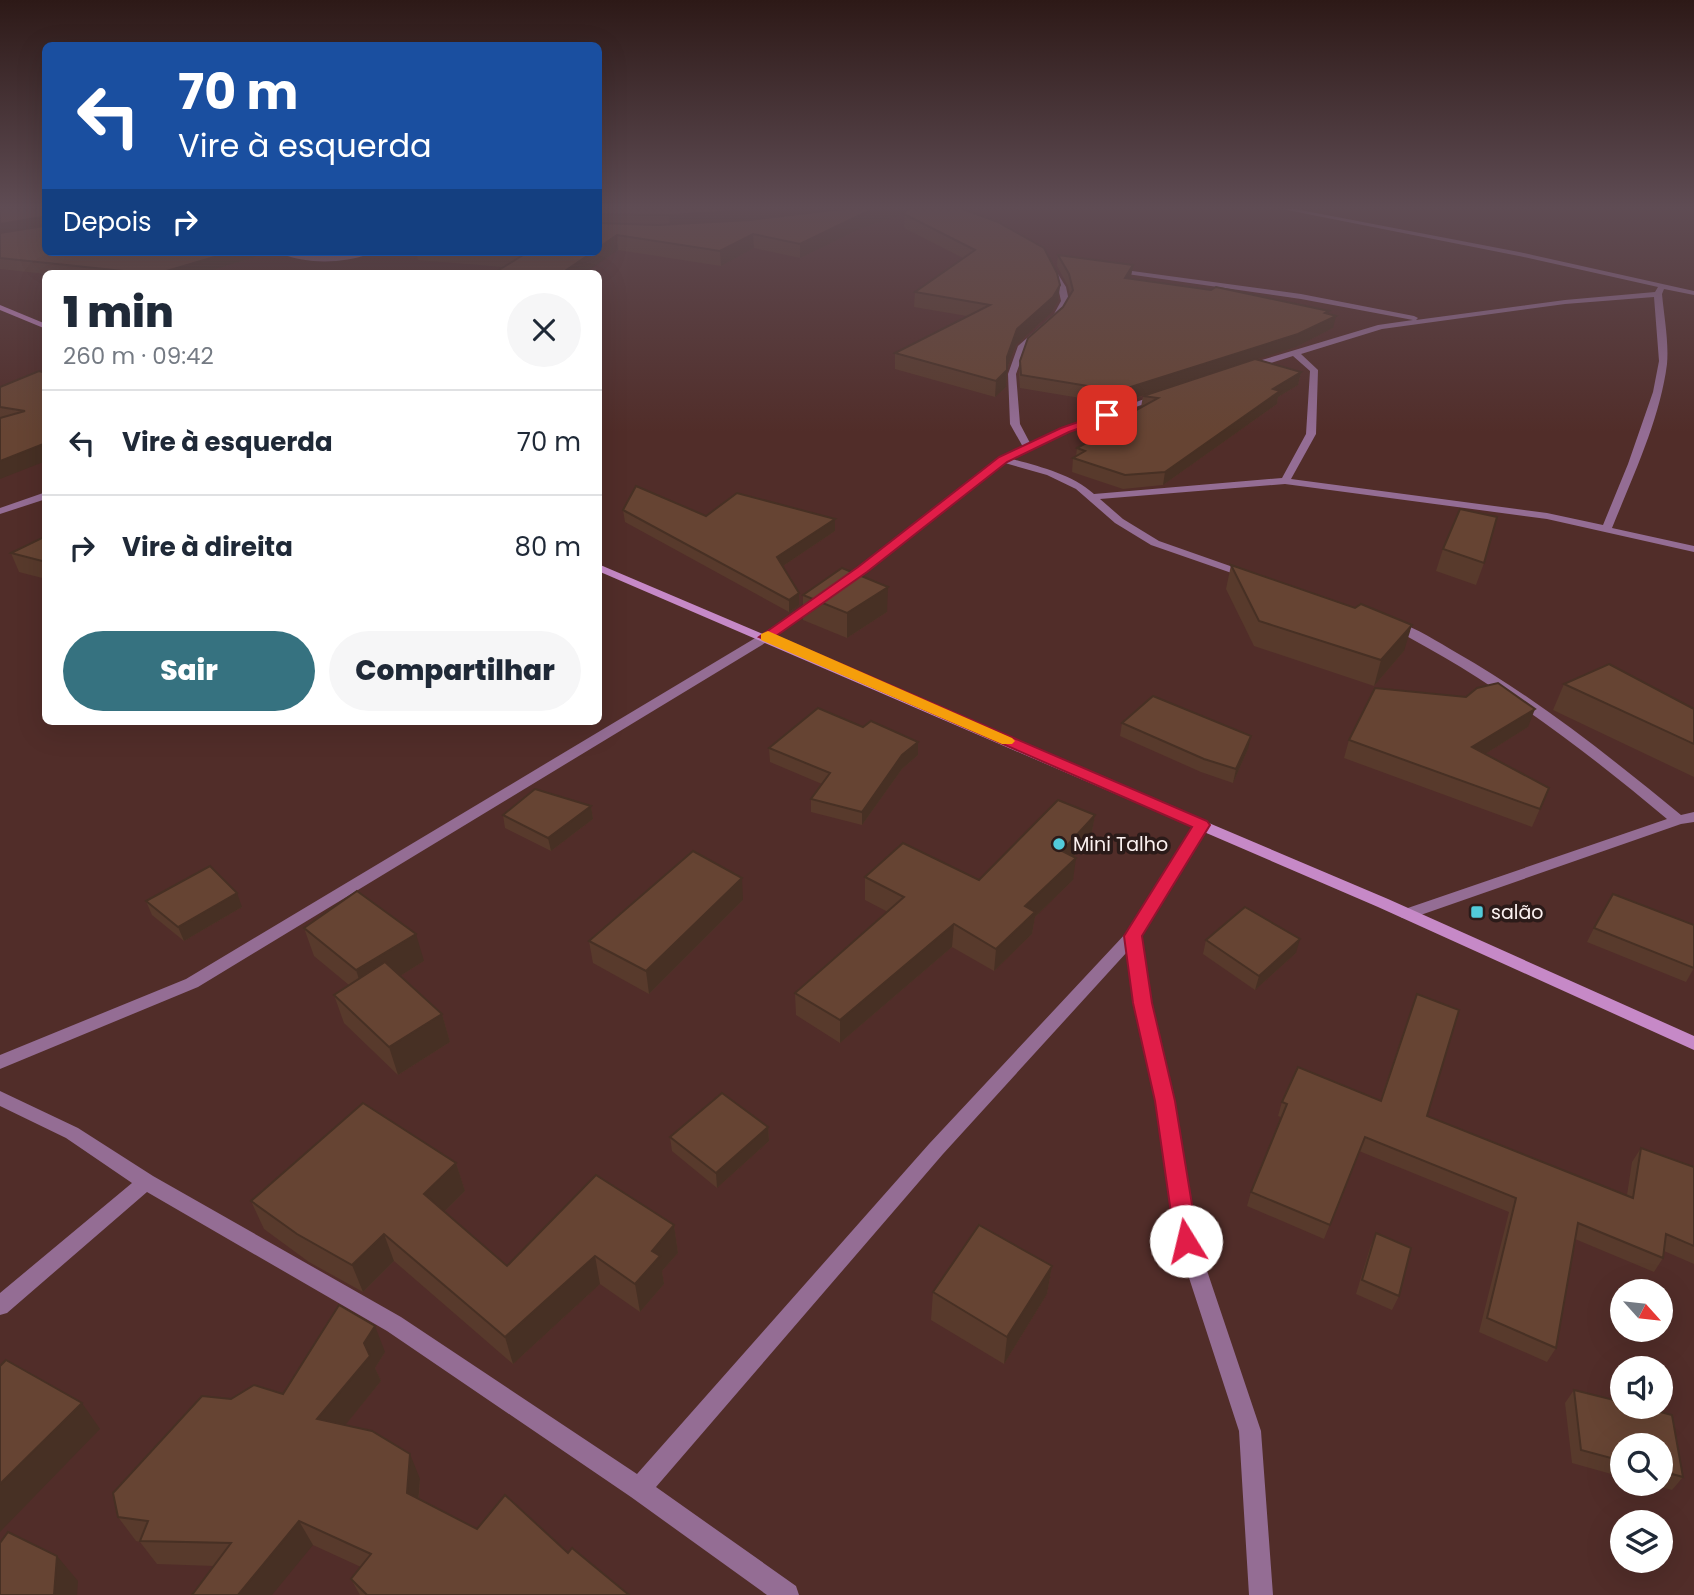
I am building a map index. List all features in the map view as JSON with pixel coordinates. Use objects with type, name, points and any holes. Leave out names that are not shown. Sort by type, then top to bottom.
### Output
[{"type":"street","points":[[1028,448],[1016,424],[1012,374],[1021,348],[1057,315],[1065,301],[1060,283]]},
{"type":"street","points":[[1215,283],[1355,304],[1422,320]]},
{"type":"street","points":[[1634,283],[1660,290],[1694,293]]},
{"type":"street","points":[[1234,371],[1381,327],[1660,290]]},
{"type":"street","points":[[1607,528],[1633,464],[1657,392],[1664,361],[1660,290]]},
{"type":"street","points":[[0,307],[42,325]]},
{"type":"street","points":[[1285,481],[1311,434],[1314,370],[1294,352]]},
{"type":"street","points":[[0,1062],[192,983],[766,637],[863,569],[1003,460],[1065,430],[1163,395]]},
{"type":"street","points":[[1003,460],[1050,473],[1080,487],[1119,521],[1155,543],[1259,580]]},
{"type":"street","points":[[1091,498],[1285,481],[1470,504],[1607,528],[1694,549]]},
{"type":"street","points":[[0,511],[42,496]]},
{"type":"street","points":[[602,569],[1407,914],[1694,1043]]},
{"type":"street","points":[[1377,619],[1450,652],[1523,699],[1686,818]]},
{"type":"street","points":[[1407,914],[1686,818]]},
{"type":"street","points":[[639,1489],[936,1149],[1133,936],[1202,825]]},
{"type":"street","points":[[1133,936],[1143,1003],[1165,1101],[1186,1241],[1250,1431],[1261,1595]]},
{"type":"street","points":[[0,1098],[72,1133],[146,1182],[394,1324],[639,1489],[787,1595]]},
{"type":"street","points":[[0,1306],[146,1182]]},
{"type":"building","points":[[927,283],[1060,285],[1053,297],[1017,329],[1007,357],[1007,370],[996,381],[895,353],[990,305],[915,292]]},
{"type":"building","points":[[1071,283],[1164,283],[1211,290],[1216,287],[1329,311],[1325,313],[1336,316],[1298,334],[1118,391],[1021,375],[1020,361],[1028,338],[1063,307],[1073,290]]},
{"type":"building","points":[[1255,359],[1301,372],[1273,389],[1280,391],[1165,472],[1125,475],[1073,458],[1085,451],[1077,448],[1110,430],[1104,428],[1158,398],[1143,396]]},
{"type":"building","points":[[42,372],[42,445],[0,461],[0,418],[25,411],[0,407],[0,387]]},
{"type":"building","points":[[636,486],[706,516],[737,493],[835,519],[777,557],[799,593],[789,600],[623,510]]},
{"type":"building","points":[[1460,509],[1497,517],[1484,563],[1443,549]]},
{"type":"building","points":[[42,538],[42,561],[11,553]]},
{"type":"building","points":[[1231,565],[1355,608],[1361,604],[1412,625],[1381,660],[1259,621]]},
{"type":"building","points":[[842,568],[888,587],[847,613],[803,595]]},
{"type":"building","points":[[1609,664],[1694,709],[1694,744],[1564,684]]},
{"type":"building","points":[[1498,683],[1535,709],[1472,747],[1549,788],[1540,809],[1349,740],[1375,688],[1466,697],[1477,688]]},
{"type":"building","points":[[1153,696],[1251,736],[1236,769],[1204,759],[1122,723]]},
{"type":"building","points":[[818,708],[863,727],[871,721],[918,742],[902,755],[862,812],[811,799],[830,773],[769,748]]},
{"type":"building","points":[[535,789],[591,806],[548,838],[503,815]]},
{"type":"building","points":[[1058,800],[1095,815],[1062,851],[1076,858],[1025,906],[1035,912],[996,949],[954,924],[840,1020],[795,993],[904,897],[865,877],[903,843],[979,880]]},
{"type":"building","points":[[693,851],[742,878],[646,971],[589,941]]},
{"type":"building","points":[[210,866],[237,893],[178,927],[146,901]]},
{"type":"building","points":[[357,891],[416,934],[356,970],[304,928]]},
{"type":"building","points":[[1613,894],[1694,925],[1694,968],[1594,928]]},
{"type":"building","points":[[1245,907],[1300,939],[1259,976],[1206,940]]},
{"type":"building","points":[[385,962],[442,1014],[389,1047],[334,995]]},
{"type":"building","points":[[1417,994],[1459,1010],[1427,1116],[1633,1198],[1641,1148],[1694,1167],[1694,1246],[1666,1234],[1663,1258],[1578,1223],[1556,1348],[1487,1318],[1516,1198],[1365,1137],[1330,1225],[1251,1192],[1287,1104],[1282,1102],[1298,1067],[1381,1101]]},
{"type":"building","points":[[722,1093],[768,1127],[716,1173],[670,1137]]},
{"type":"building","points":[[363,1103],[456,1163],[424,1194],[507,1266],[596,1175],[674,1225],[652,1251],[660,1256],[635,1284],[595,1256],[505,1337],[384,1234],[352,1265],[297,1234],[251,1201]]},
{"type":"building","points":[[979,1225],[1052,1266],[1007,1337],[933,1292]]},
{"type":"building","points":[[1376,1233],[1411,1248],[1399,1296],[1362,1280]]},
{"type":"building","points":[[339,1305],[375,1326],[364,1343],[370,1356],[317,1419],[372,1431],[410,1454],[407,1493],[477,1529],[505,1495],[568,1553],[572,1548],[629,1595],[367,1595],[351,1579],[371,1554],[299,1521],[238,1595],[192,1595],[231,1543],[140,1541],[148,1521],[118,1517],[113,1493],[202,1396],[231,1399],[254,1385],[283,1394]]},
{"type":"building","points":[[6,1360],[82,1403],[0,1484],[0,1366]]},
{"type":"building","points":[[1574,1390],[1610,1399],[1610,1419],[1673,1419],[1683,1477],[1673,1474],[1673,1433],[1610,1433],[1610,1458],[1581,1450]]},
{"type":"building","points":[[8,1532],[57,1556],[54,1595],[0,1595],[0,1543]]},
{"type":"slow traffic","points":[[768,635],[766,637],[1007,741]]},
{"type":"place","name":"Mini Talho","points":[[1059,844]]},
{"type":"place","name":"salão","points":[[1477,912]]},
{"type":"route","points":[[1107,415],[1065,430],[1003,460],[952,497],[863,569],[766,637],[1202,825],[1133,936],[1143,1003],[1165,1101],[1186,1241]]}]
